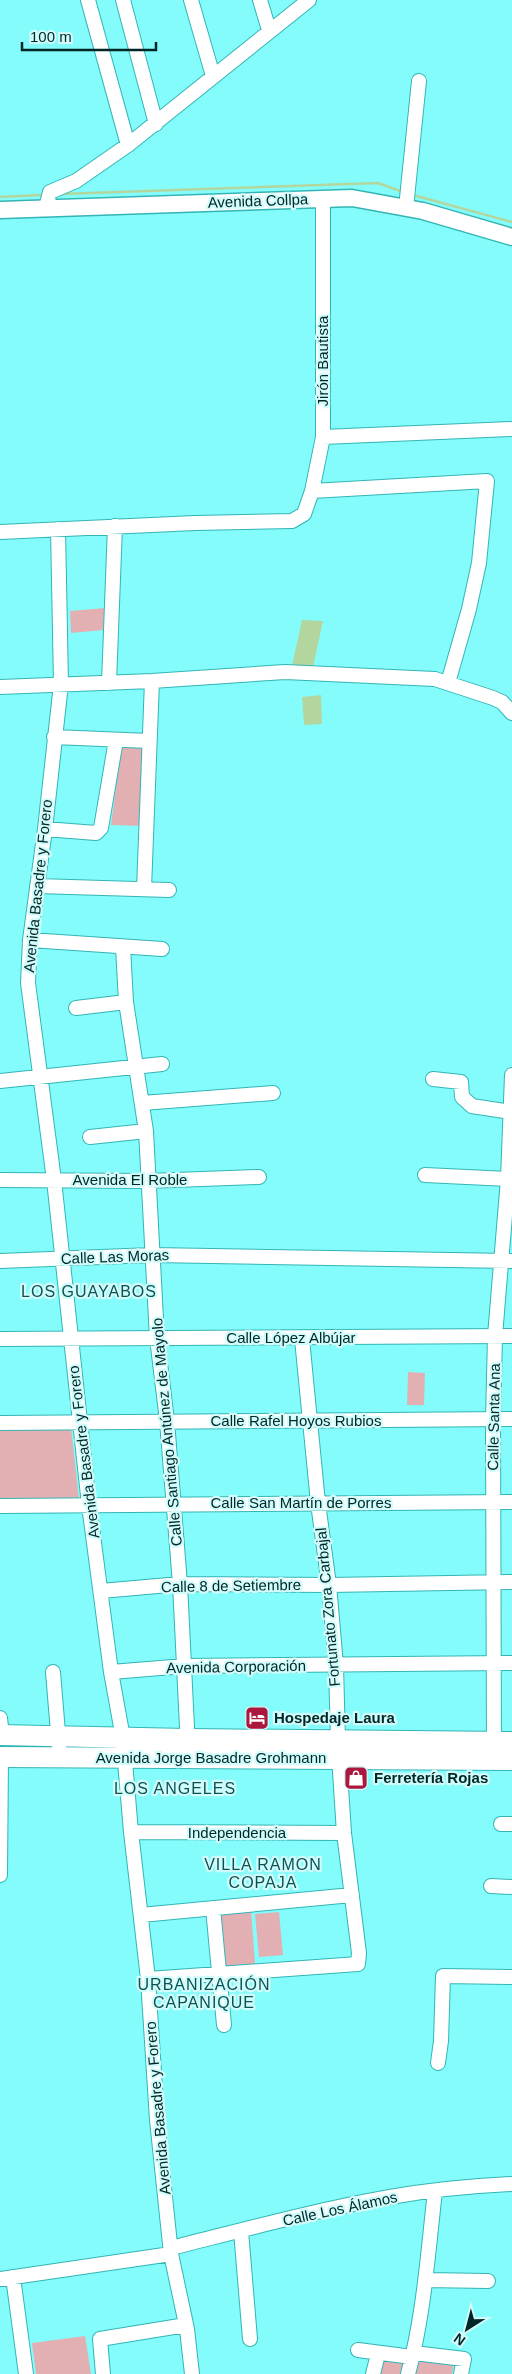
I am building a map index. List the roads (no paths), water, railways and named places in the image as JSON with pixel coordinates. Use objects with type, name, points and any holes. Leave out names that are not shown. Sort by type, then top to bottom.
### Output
[{"type":"highway","name":"Avenida Jorge Basadre Grohmann","points":[[1,1729],[124,1747],[503,1751]]},
{"type":"highway","name":"Avenida Jorge Basadre Grohmann","points":[[1,1757],[60,1757],[124,1747]]},
{"type":"main road","name":"Avenida Collpa","points":[[0,210],[352,198],[406,208],[512,237]]},
{"type":"street","points":[[88,0],[128,145]]},
{"type":"street","points":[[123,0],[156,124]]},
{"type":"street","points":[[191,0],[213,76]]},
{"type":"street","points":[[260,0],[270,30]]},
{"type":"street","points":[[46,208],[50,192],[76,181],[128,145],[308,0]]},
{"type":"street","points":[[406,208],[419,81]]},
{"type":"street","name":"Jirón Bautista","points":[[116,526],[284,522],[299,519],[308,505],[323,437],[322,198]]},
{"type":"street","points":[[323,437],[512,429]]},
{"type":"street","points":[[312,491],[487,481],[477,569],[469,609],[448,683]]},
{"type":"street","points":[[0,532],[116,526],[109,632],[109,683]]},
{"type":"street","name":"Avenida Basadre y Forero","points":[[58,529],[61,684],[54,737],[46,829],[30,940],[28,983],[54,1180],[90,1505],[111,1672],[124,1747],[131,1832],[148,1979],[157,2120],[171,2251],[186,2325],[192,2374]]},
{"type":"street","points":[[0,687],[152,681],[285,672],[435,679],[502,702],[512,713]]},
{"type":"street","points":[[144,888],[152,681]]},
{"type":"street","points":[[54,737],[149,741]]},
{"type":"street","points":[[46,829],[96,833],[101,828],[116,740]]},
{"type":"street","points":[[37,886],[169,890]]},
{"type":"street","points":[[30,940],[162,949]]},
{"type":"street","name":"Calle Santiago Antúnez de Mayolo","points":[[123,947],[126,1002],[146,1131],[157,1338],[167,1421],[180,1584],[188,1748]]},
{"type":"street","points":[[76,1008],[126,1002]]},
{"type":"street","points":[[0,1081],[162,1064]]},
{"type":"street","name":"Calle Santa Ana","points":[[503,1751],[493,1663],[493,1420],[495,1336],[506,1261],[508,1179],[511,1156],[512,1075]]},
{"type":"street","points":[[433,1079],[461,1082],[462,1097],[472,1106],[511,1112]]},
{"type":"street","points":[[142,1103],[273,1093]]},
{"type":"street","points":[[90,1137],[146,1131]]},
{"type":"street","points":[[425,1175],[508,1179]]},
{"type":"street","name":"Avenida El Roble","points":[[0,1180],[148,1181],[259,1177]]},
{"type":"street","name":"Calle Las Moras","points":[[0,1261],[152,1255],[231,1255],[506,1261]]},
{"type":"street","name":"Calle López Albújar","points":[[0,1340],[512,1336]]},
{"type":"street","name":"Fortunato Zora Carbajal","points":[[218,1974],[358,1964],[359,1953],[344,1833],[336,1665],[329,1585],[318,1503],[302,1339]]},
{"type":"street","name":"Calle Rafel Hoyos Rubios","points":[[0,1423],[512,1419]]},
{"type":"street","name":"Calle San Martín de Porres","points":[[0,1506],[512,1502]]},
{"type":"street","name":"Calle 8 de Setiembre","points":[[101,1591],[180,1584],[329,1585],[512,1582]]},
{"type":"street","name":"Avenida Corporación","points":[[111,1672],[185,1666],[512,1663]]},
{"type":"street","points":[[54,1672],[60,1757]]},
{"type":"street","points":[[0,1875],[1,1757]]},
{"type":"street","name":"Independencia","points":[[131,1832],[344,1833]]},
{"type":"street","points":[[491,1886],[512,1887]]},
{"type":"street","points":[[141,1916],[352,1895]]},
{"type":"street","points":[[213,1908],[224,2025]]},
{"type":"street","points":[[148,1979],[218,1974]]},
{"type":"street","points":[[438,2063],[442,2033],[443,1976],[512,1977]]},
{"type":"street","name":"Calle Los Álamos","points":[[6,2278],[171,2251],[240,2231],[391,2197],[512,2184]]},
{"type":"street","points":[[408,2374],[413,2355],[425,2280],[435,2191]]},
{"type":"street","points":[[240,2231],[250,2339]]},
{"type":"street","points":[[6,2278],[26,2374]]},
{"type":"street","points":[[425,2280],[488,2281]]},
{"type":"street","points":[[103,2374],[100,2339],[186,2325]]},
{"type":"street","points":[[358,2350],[378,2354],[381,2352],[464,2359],[460,2374]]},
{"type":"street","points":[[373,2374],[378,2354]]},
{"type":"waterway","points":[[61,194],[378,183],[403,192]]},
{"type":"waterway","points":[[0,197],[41,195]]},
{"type":"waterway","points":[[413,195],[512,222]]},
{"type":"place","name":"Hospedaje Laura","points":[[257,1718]]},
{"type":"place","name":"Ferretería Rojas","points":[[356,1778]]},
{"type":"district","name":"LOS GUAYABOS","points":[[89,1291]]},
{"type":"district","name":"LOS ANGELES","points":[[175,1788]]},
{"type":"district","name":"VILLA RAMON COPAJA","points":[[263,1873]]},
{"type":"district","name":"URBANIZACIÓN CAPANIQUE","points":[[204,1993]]}]
